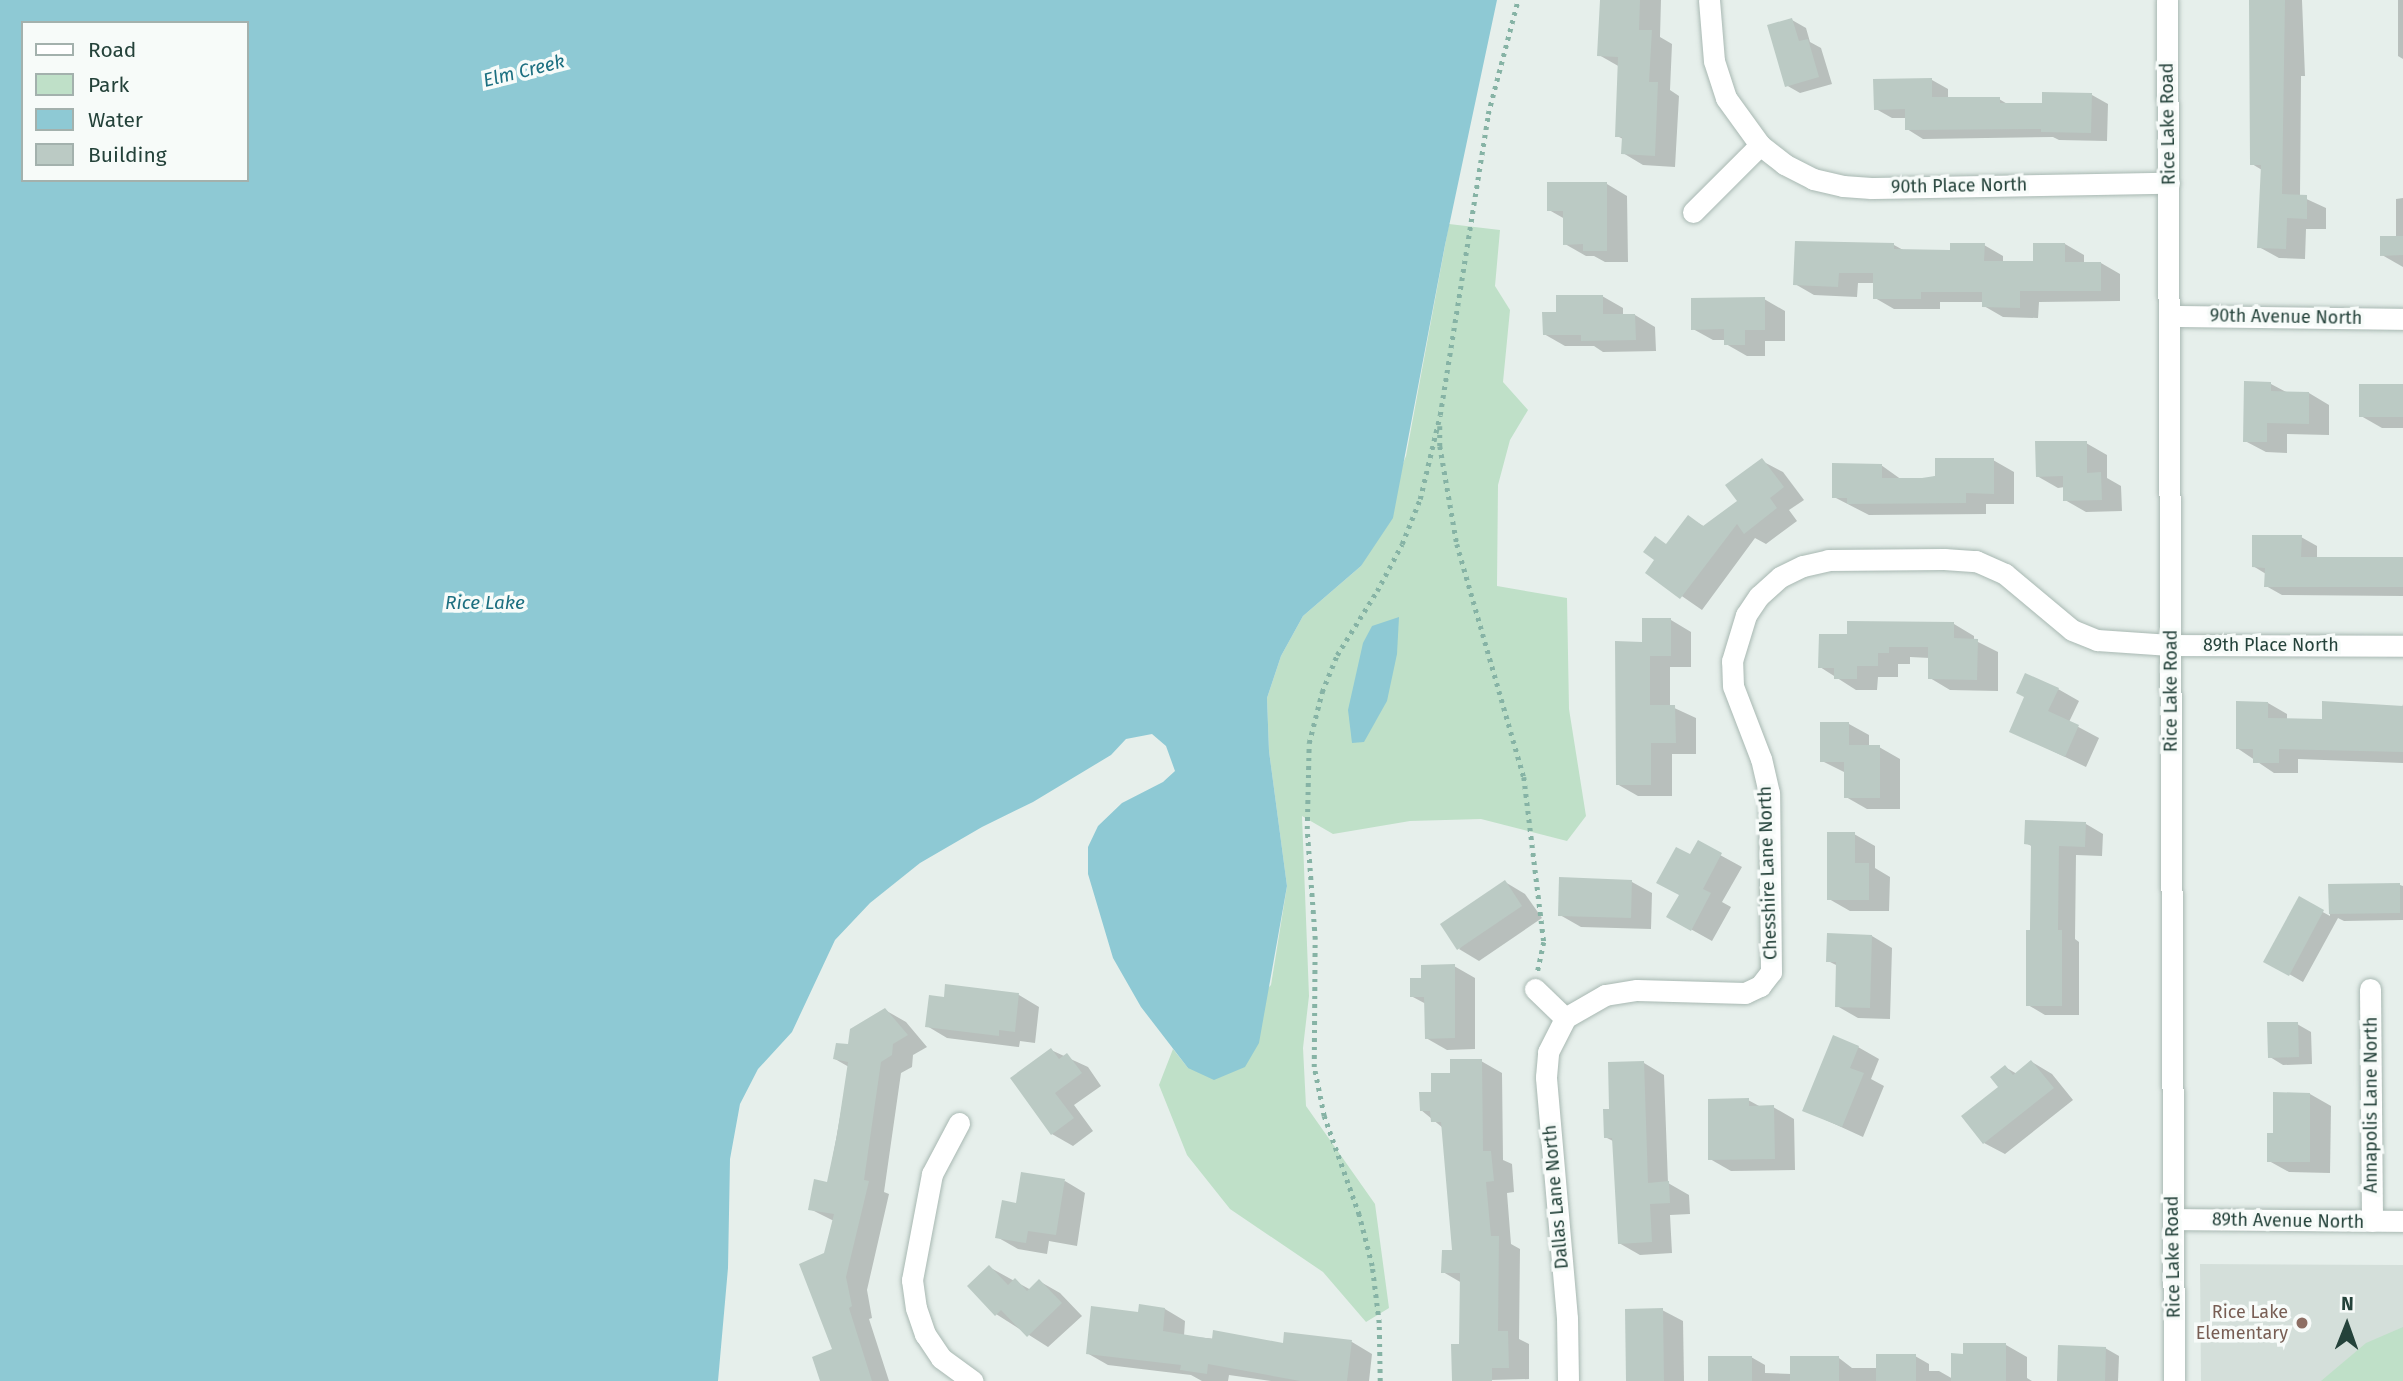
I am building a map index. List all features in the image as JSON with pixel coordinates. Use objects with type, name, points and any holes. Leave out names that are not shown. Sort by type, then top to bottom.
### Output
[{"type":"street","points":[[1693,212],[1760,145],[1726,98],[1714,61],[1709,0]]},
{"type":"street","name":"Rice Lake Road","points":[[2167,0],[2174,1381]]},
{"type":"street","name":"90th Place North","points":[[1760,145],[1784,164],[1813,179],[1843,186],[2169,183]]},
{"type":"street","name":"90th Avenue North","points":[[2170,316],[2403,319]]},
{"type":"street","name":"89th Place North","points":[[1828,560],[1976,561],[2005,574],[2071,630],[2110,642],[2170,645],[2403,646]]},
{"type":"street","name":"Chesshire Lane North","points":[[1565,1018],[1605,995],[1621,992],[1745,993],[1760,986],[1771,972],[1773,950],[1769,793],[1761,759],[1733,686],[1732,661],[1746,615],[1759,596],[1780,577],[1828,560]]},
{"type":"street","points":[[1535,989],[1565,1018]]},
{"type":"street","name":"Annapolis Lane North","points":[[2370,989],[2372,1221]]},
{"type":"street","name":"Dallas Lane North","points":[[1565,1018],[1548,1052],[1546,1077],[1567,1318],[1568,1381]]},
{"type":"street","points":[[959,1123],[932,1174],[912,1280],[916,1308],[925,1334],[941,1359],[973,1381]]},
{"type":"street","name":"89th Avenue North","points":[[2173,1219],[2403,1221]]},
{"type":"path","points":[[1380,1381],[1379,1323],[1372,1266],[1359,1215],[1324,1116],[1314,1067],[1315,939],[1307,829],[1309,743],[1322,692],[1337,655],[1377,591],[1407,533],[1420,499],[1440,415],[1488,114],[1518,0]]},
{"type":"path","points":[[1440,415],[1440,446],[1457,544],[1524,777],[1544,942],[1535,989]]},
{"type":"shaded area","name":"Rice Lake Elementary","points":[[2200,1264],[2403,1265],[2403,1381],[2201,1381]]},
{"type":"green space","points":[[1449,224],[1500,230],[1495,286],[1510,310],[1503,382],[1528,410],[1510,440],[1498,485],[1497,586],[1567,598],[1569,709],[1586,816],[1567,841],[1481,819],[1410,821],[1333,834],[1302,816],[1309,996],[1303,1048],[1306,1106],[1375,1204],[1389,1308],[1366,1322],[1323,1272],[1230,1209],[1187,1155],[1159,1085],[1173,1049],[1188,1068],[1271,985],[1287,886],[1269,751],[1267,698],[1281,656],[1303,616],[1361,566],[1406,456]]},
{"type":"green space","points":[[2403,1327],[2403,1381],[2321,1381],[2366,1343]]},
{"type":"water","name":"Rice Lake","points":[[0,0],[1497,0],[1445,245],[1393,518],[1361,566],[1303,616],[1281,656],[1267,698],[1269,751],[1287,886],[1259,1043],[1245,1067],[1214,1080],[1188,1068],[1141,1007],[1113,958],[1088,874],[1088,847],[1098,826],[1122,803],[1163,782],[1175,771],[1166,746],[1152,734],[1126,739],[1111,755],[1033,802],[982,827],[920,863],[870,903],[835,940],[792,1032],[758,1069],[740,1104],[730,1159],[728,1268],[718,1381],[0,1381]]},
{"type":"water","points":[[1399,617],[1397,654],[1387,701],[1364,742],[1352,743],[1348,710],[1363,643],[1372,626]]},
{"type":"building","points":[[1600,0],[1640,0],[1639,30],[1652,30],[1649,82],[1658,82],[1655,156],[1621,154],[1622,137],[1615,137],[1618,57],[1597,56]]},
{"type":"building","points":[[2249,0],[2285,0],[2282,194],[2307,195],[2307,219],[2287,218],[2286,249],[2257,248],[2261,165],[2250,165]]},
{"type":"building","points":[[1792,18],[1799,41],[1808,39],[1819,77],[1785,87],[1767,25]]},
{"type":"building","points":[[1932,78],[1932,97],[2000,97],[2000,103],[2042,103],[2042,92],[2092,93],[2091,133],[2041,132],[2041,129],[1905,130],[1905,109],[1874,110],[1873,79]]},
{"type":"building","points":[[1547,182],[1607,182],[1607,251],[1583,251],[1583,244],[1563,245],[1563,211],[1547,211]]},
{"type":"building","points":[[2380,236],[2403,236],[2403,255],[2380,256]]},
{"type":"building","points":[[1795,241],[1894,243],[1894,249],[1950,250],[1950,243],[1985,243],[1984,261],[2033,261],[2033,243],[2065,243],[2065,262],[2101,262],[2101,291],[2020,291],[2020,308],[1982,307],[1982,292],[1921,292],[1921,299],[1873,299],[1873,273],[1839,273],[1838,287],[1793,285]]},
{"type":"building","points":[[1556,295],[1603,295],[1603,314],[1635,314],[1636,340],[1581,341],[1581,335],[1543,335],[1542,312],[1556,312]]},
{"type":"building","points":[[1765,297],[1765,330],[1745,330],[1745,345],[1724,345],[1724,329],[1691,330],[1691,298]]},
{"type":"building","points":[[2244,381],[2271,382],[2271,391],[2309,392],[2309,424],[2267,423],[2267,442],[2243,442]]},
{"type":"building","points":[[2359,384],[2403,384],[2403,417],[2359,417]]},
{"type":"building","points":[[2035,441],[2087,441],[2087,473],[2101,472],[2102,500],[2063,501],[2063,476],[2036,477]]},
{"type":"building","points":[[1762,458],[1784,487],[1770,498],[1777,508],[1744,534],[1737,524],[1680,599],[1645,573],[1654,560],[1643,552],[1655,536],[1666,544],[1688,515],[1703,526],[1737,501],[1725,485]]},
{"type":"building","points":[[1935,458],[1994,458],[1994,494],[1966,493],[1966,503],[1847,504],[1847,498],[1832,498],[1832,463],[1882,464],[1882,478],[1922,478],[1935,476]]},
{"type":"building","points":[[2252,535],[2302,535],[2301,557],[2403,557],[2403,587],[2264,587],[2265,568],[2252,567]]},
{"type":"building","points":[[1642,618],[1671,618],[1671,656],[1650,656],[1650,705],[1675,705],[1676,743],[1651,743],[1651,785],[1616,785],[1615,641],[1642,642]]},
{"type":"building","points":[[1847,621],[1954,622],[1954,638],[1978,639],[1977,680],[1928,679],[1928,647],[1889,647],[1889,653],[1878,653],[1878,666],[1857,666],[1857,679],[1834,679],[1834,668],[1818,668],[1819,634],[1847,634]]},
{"type":"building","points":[[2025,673],[2059,688],[2048,711],[2079,725],[2065,757],[2009,732],[2024,697],[2016,693]]},
{"type":"building","points":[[2236,701],[2268,702],[2268,718],[2322,719],[2322,701],[2403,706],[2403,752],[2279,749],[2279,763],[2253,763],[2253,749],[2236,749]]},
{"type":"building","points":[[1820,722],[1849,722],[1849,745],[1880,745],[1880,798],[1844,798],[1844,762],[1820,762]]},
{"type":"building","points":[[2025,820],[2086,822],[2085,847],[2059,846],[2058,930],[2062,930],[2062,1006],[2026,1006],[2026,930],[2030,930],[2031,845],[2024,844]]},
{"type":"building","points":[[1827,832],[1855,832],[1855,863],[1869,863],[1869,900],[1827,900]]},
{"type":"building","points":[[1698,840],[1722,853],[1703,889],[1711,893],[1691,931],[1666,917],[1679,895],[1656,883],[1676,847],[1690,854]]},
{"type":"building","points":[[1559,877],[1632,880],[1631,918],[1558,916]]},
{"type":"building","points":[[1505,880],[1522,906],[1457,950],[1440,924]]},
{"type":"building","points":[[2400,883],[2400,913],[2329,914],[2328,884]]},
{"type":"building","points":[[2299,896],[2324,910],[2289,976],[2263,962]]},
{"type":"building","points":[[1827,933],[1872,935],[1870,1008],[1835,1007],[1836,962],[1826,962]]},
{"type":"building","points":[[1455,964],[1455,1038],[1425,1039],[1424,997],[1410,997],[1410,978],[1421,978],[1421,965]]},
{"type":"building","points":[[945,984],[1019,993],[1015,1032],[999,1030],[999,1036],[925,1027],[929,995],[944,997]]},
{"type":"building","points":[[885,1008],[908,1035],[893,1044],[892,1055],[881,1062],[864,1180],[869,1181],[846,1277],[852,1306],[849,1308],[872,1381],[820,1381],[812,1357],[832,1349],[799,1264],[824,1253],[834,1214],[808,1210],[814,1179],[827,1182],[837,1135],[848,1062],[833,1059],[836,1043],[848,1044],[850,1029]]},
{"type":"building","points":[[2267,1022],[2298,1022],[2299,1057],[2268,1058]]},
{"type":"building","points":[[1833,1035],[1859,1046],[1850,1068],[1864,1073],[1842,1127],[1802,1111]]},
{"type":"building","points":[[1051,1048],[1059,1059],[1067,1053],[1082,1073],[1055,1093],[1074,1118],[1051,1135],[1010,1078]]},
{"type":"building","points":[[1450,1059],[1482,1059],[1483,1151],[1491,1151],[1494,1181],[1486,1182],[1491,1236],[1499,1236],[1498,1331],[1508,1331],[1509,1368],[1492,1368],[1492,1381],[1452,1381],[1451,1344],[1459,1344],[1460,1273],[1441,1273],[1442,1250],[1452,1250],[1441,1122],[1431,1122],[1430,1111],[1420,1111],[1419,1092],[1431,1092],[1431,1073],[1450,1073]]},
{"type":"building","points":[[2031,1060],[2054,1088],[1983,1144],[1961,1116],[1998,1087],[1990,1077],[2005,1065],[2013,1075]]},
{"type":"building","points":[[1644,1061],[1648,1183],[1669,1181],[1670,1203],[1650,1204],[1652,1242],[1618,1244],[1612,1138],[1604,1138],[1603,1109],[1609,1109],[1608,1062]]},
{"type":"building","points":[[2273,1092],[2310,1093],[2310,1162],[2267,1162],[2267,1133],[2273,1133]]},
{"type":"building","points":[[1749,1098],[1749,1106],[1774,1105],[1775,1159],[1708,1160],[1708,1099]]},
{"type":"building","points":[[1021,1172],[1065,1179],[1056,1235],[1028,1231],[1026,1243],[995,1238],[1002,1200],[1016,1203]]},
{"type":"building","points":[[989,1265],[1008,1285],[1015,1278],[1027,1291],[1039,1279],[1062,1303],[1027,1337],[1001,1310],[995,1316],[967,1286]]},
{"type":"building","points":[[1139,1304],[1165,1308],[1163,1331],[1212,1339],[1213,1330],[1283,1343],[1284,1332],[1352,1340],[1347,1381],[1300,1381],[1208,1364],[1207,1374],[1180,1370],[1181,1365],[1086,1354],[1091,1306],[1138,1312]]},
{"type":"building","points":[[1663,1308],[1664,1381],[1626,1381],[1625,1309]]},
{"type":"building","points":[[1963,1343],[2006,1343],[2006,1381],[1951,1381],[1951,1353],[1963,1354]]},
{"type":"building","points":[[2058,1345],[2106,1347],[2105,1381],[2057,1381]]},
{"type":"building","points":[[1876,1354],[1916,1354],[1916,1381],[1876,1381]]},
{"type":"building","points":[[1708,1356],[1752,1356],[1752,1381],[1708,1381]]},
{"type":"building","points":[[1790,1356],[1839,1356],[1839,1381],[1790,1381]]},
{"type":"place","name":"Rice Lake Elementary","points":[[2302,1323]]},
{"type":"water label","name":"Elm Creek","points":[[524,71]]}]
